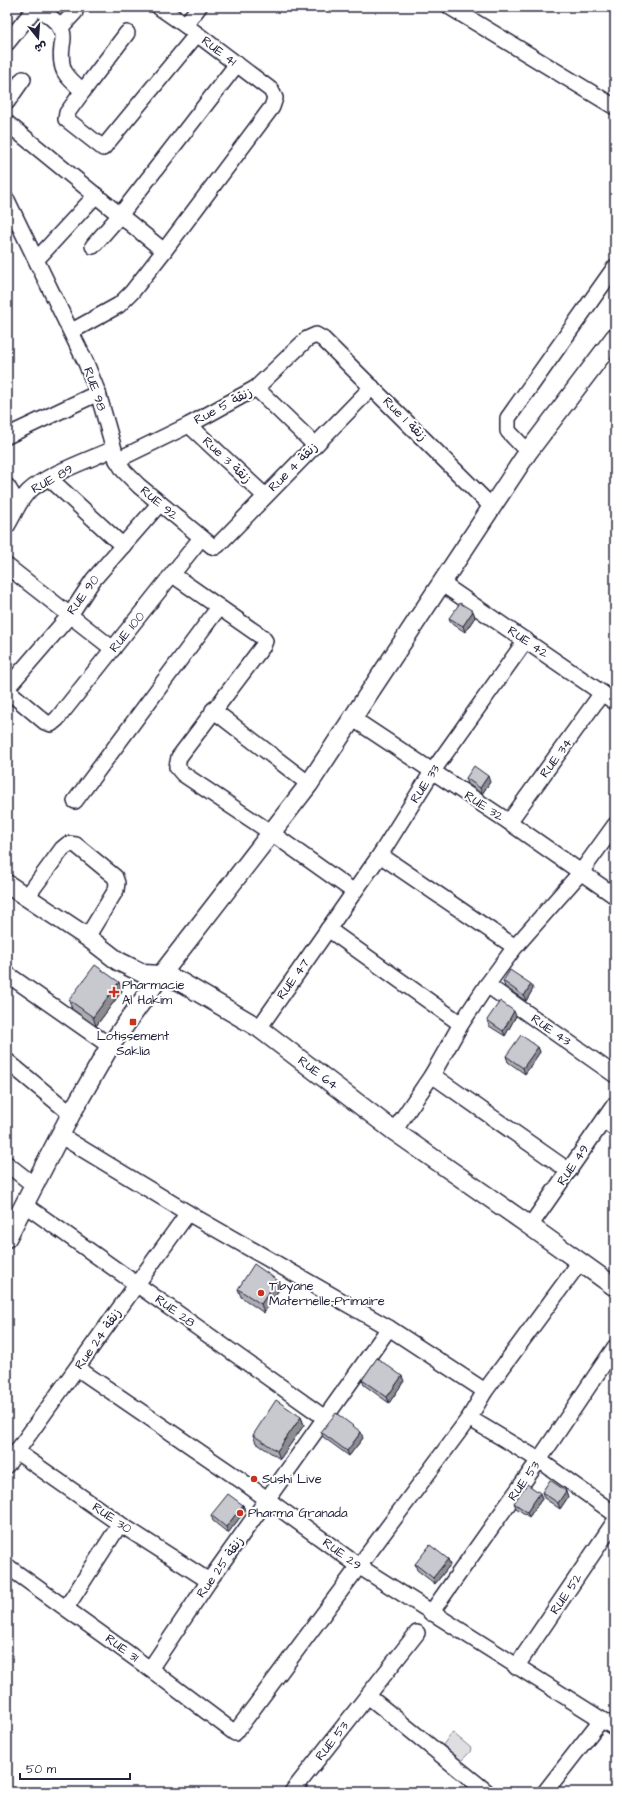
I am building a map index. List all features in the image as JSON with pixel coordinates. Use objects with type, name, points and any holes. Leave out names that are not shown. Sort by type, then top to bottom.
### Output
[{"type":"street","points":[[7,43],[37,7],[63,32],[61,58],[62,69],[66,76],[83,91]]},
{"type":"street","name":"RUE 41","points":[[159,7],[191,29],[271,90],[275,98],[272,107],[164,251]]},
{"type":"street","points":[[127,33],[65,116],[69,122],[103,148],[191,29],[199,7]]},
{"type":"street","points":[[450,7],[615,107]]},
{"type":"street","points":[[60,28],[75,12]]},
{"type":"street","points":[[93,246],[121,214],[237,64]]},
{"type":"street","points":[[7,102],[23,79]]},
{"type":"street","points":[[7,123],[121,214],[164,251],[132,292],[119,304],[72,331]]},
{"type":"street","points":[[36,259],[96,195]]},
{"type":"street","name":"RUE 98","points":[[7,200],[72,331],[98,393],[115,455]]},
{"type":"street","points":[[528,452],[508,431],[508,418],[615,267]]},
{"type":"street","name":"Rue 1 زنقة","points":[[316,335],[323,339],[491,506]]},
{"type":"street","name":"Rue 5 زنقة","points":[[115,455],[189,425],[256,388],[307,339],[316,335]]},
{"type":"street","points":[[7,1238],[61,1136],[71,1114],[110,1046],[161,975],[270,832],[309,784],[528,452],[615,338]]},
{"type":"street","name":"Rue 4 زنقة","points":[[215,547],[372,387]]},
{"type":"street","points":[[256,388],[316,445]]},
{"type":"street","points":[[7,436],[98,393]]},
{"type":"street","name":"Rue 3 زنقة","points":[[189,425],[265,496]]},
{"type":"street","name":"RUE 89","points":[[7,526],[18,504],[28,492],[49,478],[115,455]]},
{"type":"street","name":"RUE 92","points":[[115,455],[124,471],[201,538],[215,547]]},
{"type":"street","points":[[49,478],[123,546]]},
{"type":"street","points":[[7,486],[18,504]]},
{"type":"street","name":"RUE 90","points":[[7,689],[70,615],[93,580],[160,503]]},
{"type":"street","name":"RUE 100","points":[[7,689],[45,722],[51,724],[57,719],[201,538]]},
{"type":"street","points":[[7,566],[113,649]]},
{"type":"street","points":[[173,575],[262,637],[265,641],[263,646],[213,710],[179,757],[177,767],[183,774],[353,890]]},
{"type":"street","name":"RUE 42","points":[[441,583],[615,702]]},
{"type":"street","points":[[74,801],[219,607]]},
{"type":"street","name":"RUE 33","points":[[328,929],[353,890],[380,854],[432,772],[526,640]]},
{"type":"street","name":"RUE 34","points":[[509,822],[602,692]]},
{"type":"street","points":[[213,710],[309,784]]},
{"type":"street","name":"RUE 32","points":[[352,718],[509,822],[615,896]]},
{"type":"street","points":[[394,1131],[432,1075],[461,1024],[487,985],[515,947],[581,872],[615,825]]},
{"type":"street","points":[[26,898],[62,849],[68,844],[76,845],[115,877],[117,883],[116,890],[87,937]]},
{"type":"street","points":[[380,854],[515,947]]},
{"type":"street","name":"RUE 64","points":[[7,884],[87,937],[118,960],[144,974],[161,975],[179,981],[259,1028],[394,1131],[615,1287]]},
{"type":"street","points":[[328,929],[461,1024]]},
{"type":"street","name":"RUE 47","points":[[259,1028],[328,929]]},
{"type":"street","points":[[7,974],[110,1046]]},
{"type":"street","name":"RUE 43","points":[[487,985],[615,1075]]},
{"type":"street","points":[[7,1061],[71,1114]]},
{"type":"street","points":[[432,1075],[570,1171]]},
{"type":"street","name":"RUE 49","points":[[530,1226],[570,1171],[609,1124],[615,1104]]},
{"type":"street","points":[[61,1136],[188,1213],[389,1328],[485,1391]]},
{"type":"street","points":[[7,1164],[35,1186]]},
{"type":"street","name":"RUE 28","points":[[25,1205],[325,1418]]},
{"type":"street","name":"Rue 24 زنقة","points":[[7,1464],[188,1213]]},
{"type":"street","points":[[360,1567],[469,1418],[485,1391],[580,1262]]},
{"type":"street","name":"Rue 25 زنقة","points":[[150,1669],[209,1581],[268,1501],[389,1328]]},
{"type":"street","name":"RUE 53","points":[[431,1613],[539,1460],[615,1347]]},
{"type":"street","name":"RUE 29","points":[[77,1368],[242,1481],[360,1567],[516,1667],[615,1728]]},
{"type":"street","points":[[469,1418],[539,1460],[615,1514]]},
{"type":"street","name":"RUE 30","points":[[17,1452],[120,1524],[209,1581]]},
{"type":"street","name":"RUE 52","points":[[516,1667],[615,1521]]},
{"type":"street","points":[[66,1608],[120,1524]]},
{"type":"street","name":"RUE 31","points":[[7,1566],[150,1669],[235,1733],[360,1567]]},
{"type":"street","name":"RUE 53","points":[[292,1792],[416,1633]]},
{"type":"street","points":[[368,1696],[487,1792]]},
{"type":"street","points":[[545,1792],[601,1720]]},
{"type":"shaded area","points":[[453,1733],[471,1748],[470,1752],[461,1761],[443,1745]]},
{"type":"building","points":[[460,603],[473,611],[463,626],[449,618]]},
{"type":"building","points":[[474,766],[488,776],[480,788],[466,778]]},
{"type":"building","points":[[95,965],[119,982],[93,1017],[69,1000]]},
{"type":"building","points":[[510,970],[531,984],[524,996],[503,981]]},
{"type":"building","points":[[500,1001],[514,1011],[503,1031],[487,1020]]},
{"type":"building","points":[[521,1035],[538,1047],[523,1068],[506,1056]]},
{"type":"building","name":"Tibyane Maternelle-Primaire","points":[[254,1264],[277,1280],[261,1304],[238,1289]]},
{"type":"building","points":[[377,1358],[402,1376],[387,1397],[362,1380]]},
{"type":"building","points":[[615,1359],[615,1370],[610,1366]]},
{"type":"building","points":[[276,1400],[301,1417],[277,1451],[253,1435]]},
{"type":"building","points":[[336,1413],[361,1432],[347,1451],[321,1432]]},
{"type":"building","points":[[550,1480],[566,1491],[558,1503],[542,1492]]},
{"type":"building","points":[[527,1484],[540,1493],[527,1512],[514,1503]]},
{"type":"building","points":[[228,1494],[243,1505],[226,1527],[211,1515]]},
{"type":"building","points":[[430,1545],[448,1559],[433,1578],[415,1564]]},
{"type":"place","name":"Pharmacie Al Hakim","points":[[114,992]]},
{"type":"place","name":"Lotissement Saklia","points":[[133,1022]]},
{"type":"place","name":"Tibyane Maternelle-Primaire","points":[[261,1293]]},
{"type":"place","name":"Sushi Live","points":[[254,1479]]},
{"type":"place","name":"Pharma Granada","points":[[240,1513]]}]
